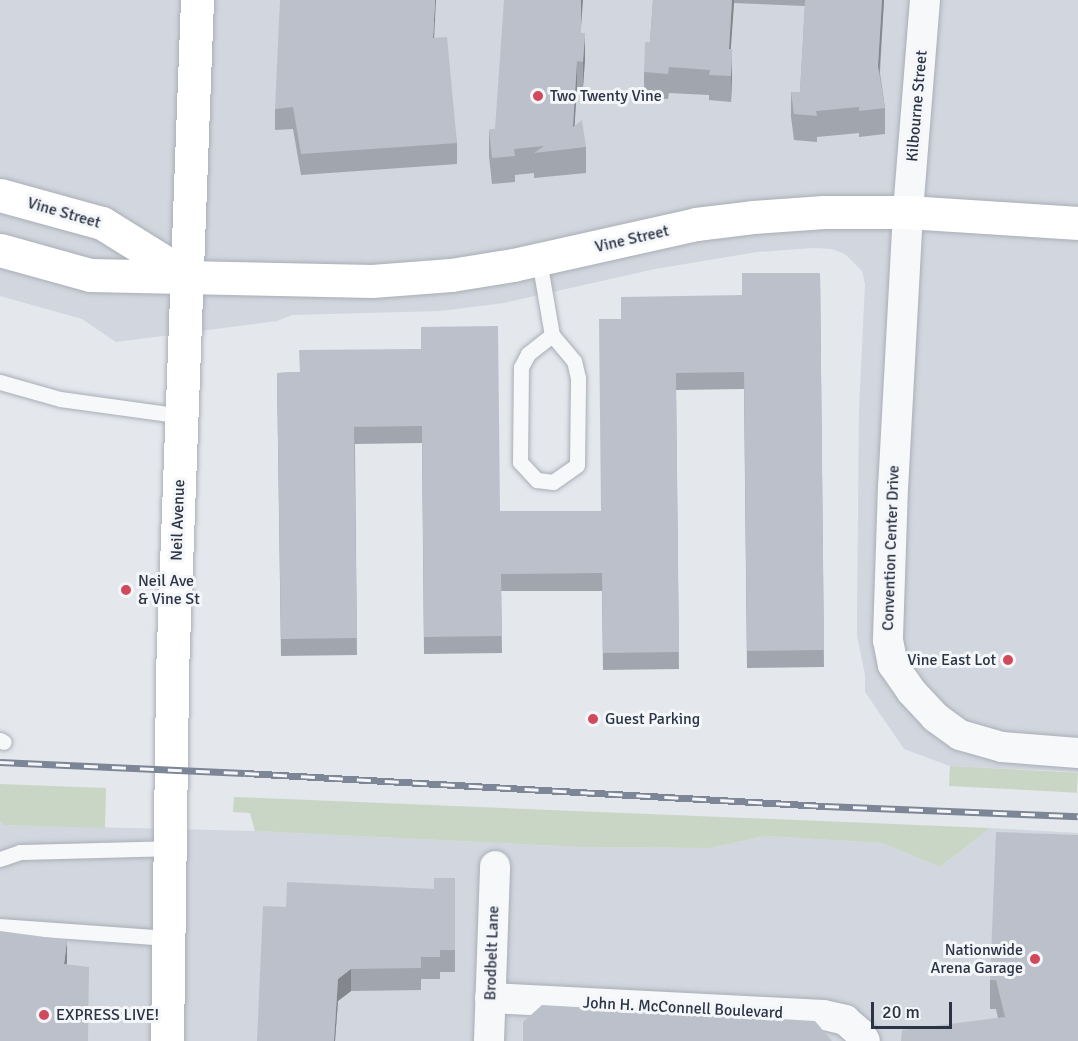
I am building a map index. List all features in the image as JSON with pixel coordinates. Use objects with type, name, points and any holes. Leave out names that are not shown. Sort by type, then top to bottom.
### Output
[{"type":"street","name":"Neil Avenue","points":[[167,1041],[172,672],[197,0]]},
{"type":"street","name":"Kilbourne Street","points":[[908,212],[925,0]]},
{"type":"street","name":"Vine Street","points":[[0,195],[102,223],[187,276]]},
{"type":"street","name":"Vine Street","points":[[0,250],[90,275],[293,280],[412,280],[539,260],[696,224],[824,212],[908,212],[1078,223]]},
{"type":"street","name":"Convention Center Drive","points":[[908,212],[891,533],[888,640],[894,665],[911,691],[935,717],[960,735],[1002,747],[1078,753]]},
{"type":"street","name":"Brodbelt Lane","points":[[489,1041],[495,866]]},
{"type":"street","name":"John H. McConnell Boulevard","points":[[490,998],[824,1015],[845,1020],[860,1033],[865,1041]]},
{"type":"lane","points":[[539,260],[552,335],[574,361],[578,378],[577,465],[553,482],[537,480],[520,462],[521,368],[528,354],[552,335]]},
{"type":"lane","points":[[0,382],[60,399],[182,416]]},
{"type":"lane","points":[[0,859],[20,852],[169,848]]},
{"type":"lane","points":[[0,926],[168,938]]},
{"type":"shaded area","points":[[0,0],[1078,0],[1078,772],[950,766],[904,749],[865,692],[865,675],[857,636],[857,614],[859,409],[865,284],[862,271],[845,254],[832,249],[813,248],[757,252],[655,269],[504,303],[440,311],[292,315],[277,321],[116,342],[82,319],[0,296]]},
{"type":"shaded area","points":[[0,821],[4,825],[255,831],[581,847],[711,848],[765,836],[882,843],[940,867],[990,828],[1078,833],[1078,1041],[0,1041]]},
{"type":"green space","points":[[950,766],[1078,773],[1077,793],[949,786]]},
{"type":"green space","points":[[0,784],[106,788],[105,828],[4,825],[0,821]]},
{"type":"green space","points":[[234,797],[990,828],[940,867],[882,843],[765,836],[711,848],[581,847],[255,831],[250,813],[233,812]]},
{"type":"building","points":[[280,0],[435,0],[433,38],[447,37],[457,143],[301,154],[293,107],[275,109]]},
{"type":"building","name":"Two Twenty Vine","points":[[504,0],[581,0],[581,33],[585,33],[583,62],[577,61],[573,127],[582,120],[586,147],[534,153],[544,146],[514,149],[515,156],[492,158],[489,130],[495,129]]},
{"type":"building","name":"Two Twenty Vine","points":[[653,0],[732,0],[729,49],[732,49],[731,76],[709,75],[710,70],[669,67],[668,74],[644,72],[645,42],[650,42]]},
{"type":"building","points":[[805,0],[882,0],[878,66],[885,108],[859,111],[859,107],[816,111],[817,116],[794,114],[791,92],[800,92]]},
{"type":"building","points":[[742,273],[820,273],[824,650],[747,651],[744,372],[676,373],[679,652],[603,653],[602,573],[501,574],[502,636],[424,637],[422,426],[354,427],[357,638],[281,639],[277,373],[300,372],[299,350],[421,349],[421,327],[498,326],[500,511],[601,511],[599,319],[621,319],[621,297],[742,295]]},
{"type":"building","name":"Nationwide Arena Garage","points":[[996,832],[1078,835],[1078,1041],[901,1041],[902,1030],[1005,1017],[996,980],[990,980]]},
{"type":"building","points":[[434,878],[455,878],[455,950],[440,950],[440,957],[421,957],[421,968],[351,969],[338,979],[334,1041],[257,1041],[263,906],[286,907],[287,882],[434,889]]},
{"type":"building","name":"EXPRESS LIVE!","points":[[0,931],[67,940],[64,964],[89,967],[88,1041],[0,1041]]},
{"type":"building","points":[[542,1005],[815,1021],[832,1041],[523,1041],[523,1022]]},
{"type":"railway","points":[[0,762],[245,773],[825,806],[1078,816]]},
{"type":"place","name":"Two Twenty Vine","points":[[538,96]]},
{"type":"place","name":"Neil Ave & Vine St","points":[[126,590]]},
{"type":"place","name":"Vine East Lot","points":[[1008,660]]},
{"type":"place","name":"Guest Parking","points":[[593,719]]},
{"type":"place","name":"Nationwide Arena Garage","points":[[1035,959]]},
{"type":"place","name":"EXPRESS LIVE!","points":[[44,1015]]}]
